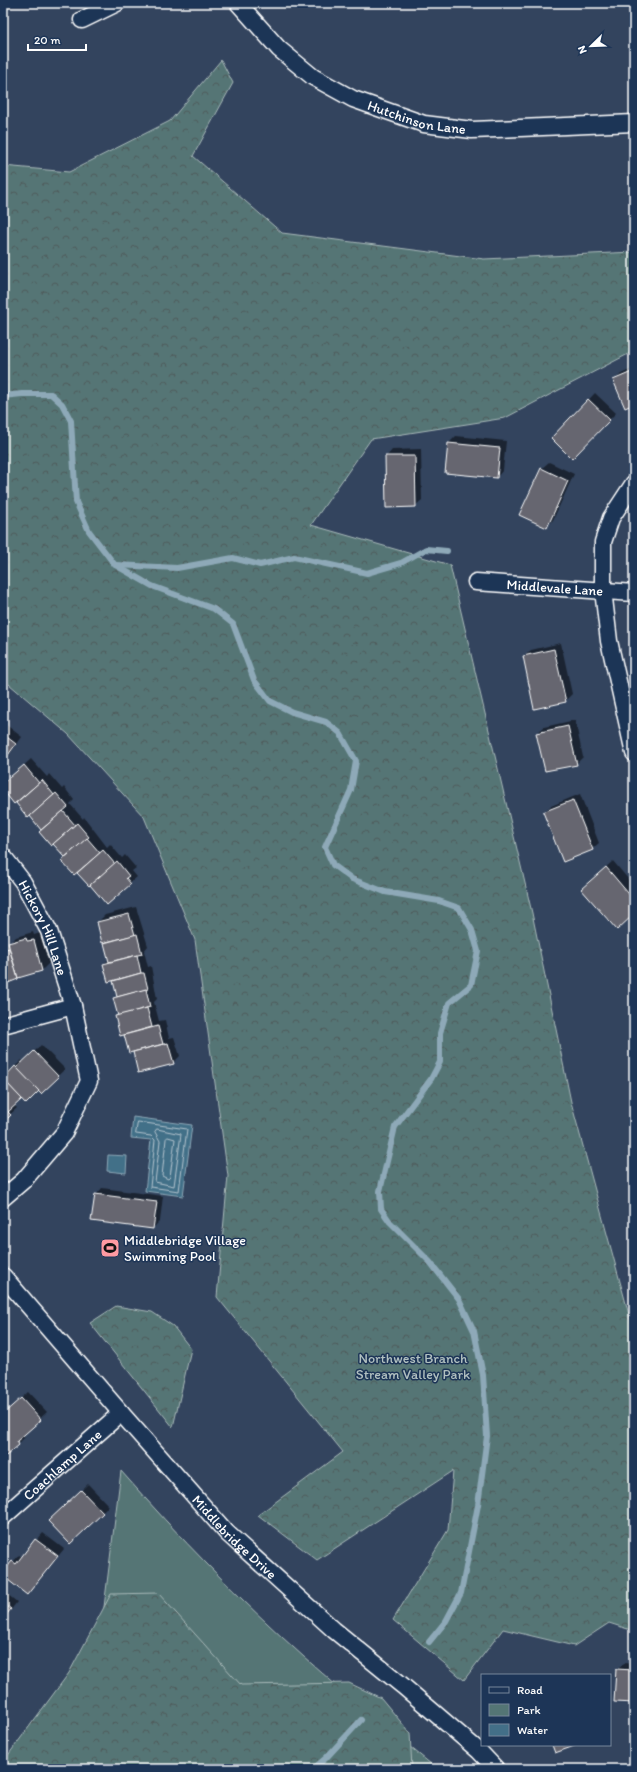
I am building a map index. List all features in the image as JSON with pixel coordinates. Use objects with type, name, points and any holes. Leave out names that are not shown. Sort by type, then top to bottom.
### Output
[{"type":"street","points":[[82,20],[117,3]]},
{"type":"street","name":"Hutchinson Lane","points":[[238,3],[279,49],[313,77],[353,99],[424,124],[472,130],[634,123]]},
{"type":"street","points":[[634,483],[612,518],[603,542],[603,590],[609,640],[634,753]]},
{"type":"street","name":"Middlevale Lane","points":[[476,582],[634,593]]},
{"type":"street","name":"Hickory Hill Lane","points":[[3,856],[23,882],[49,931],[73,1006],[89,1081],[64,1133],[24,1180],[3,1198]]},
{"type":"street","points":[[3,1025],[73,1006]]},
{"type":"street","points":[[3,1187],[24,1180]]},
{"type":"street","name":"Middlebridge Drive","points":[[3,1276],[121,1414],[227,1533],[334,1630],[403,1686],[480,1752],[496,1769]]},
{"type":"street","name":"Coachlamp Lane","points":[[3,1517],[121,1414]]},
{"type":"green space","name":"Northwest Branch Stream Valley Park","points":[[221,60],[233,83],[193,156],[282,233],[484,259],[634,252],[634,351],[505,418],[371,439],[311,525],[450,565],[532,913],[571,1102],[634,1333],[634,1631],[609,1623],[574,1646],[503,1629],[464,1680],[393,1620],[448,1530],[453,1471],[317,1560],[258,1515],[343,1452],[217,1297],[228,1176],[195,940],[144,817],[68,734],[3,679],[3,166],[69,172],[170,121]]},
{"type":"green space","points":[[116,1306],[152,1312],[173,1326],[191,1349],[173,1427],[90,1323]]},
{"type":"green space","points":[[121,1471],[187,1544],[256,1613],[337,1686],[437,1769],[7,1769],[74,1671],[103,1615]]},
{"type":"green space","points":[[158,1593],[241,1685],[349,1683],[381,1698],[410,1733],[412,1769],[3,1769],[3,1762],[69,1673],[111,1594]]},
{"type":"water","points":[[133,1117],[192,1125],[183,1196],[145,1191],[151,1140],[131,1138]]},
{"type":"water","points":[[108,1155],[127,1156],[126,1173],[107,1171]]},
{"type":"building","points":[[634,371],[634,404],[625,408],[613,380]]},
{"type":"building","points":[[588,399],[610,420],[572,459],[551,438]]},
{"type":"building","points":[[448,443],[500,448],[497,478],[445,473]]},
{"type":"building","points":[[385,456],[415,456],[416,507],[386,508]]},
{"type":"building","points":[[541,468],[568,481],[547,528],[519,515]]},
{"type":"building","points":[[554,649],[566,702],[534,709],[523,656]]},
{"type":"building","points":[[568,726],[577,765],[545,771],[536,733]]},
{"type":"building","points":[[3,734],[16,744],[3,762]]},
{"type":"building","points":[[24,765],[39,783],[14,804],[3,790],[3,783]]},
{"type":"building","points":[[42,780],[54,795],[28,818],[16,803]]},
{"type":"building","points":[[56,793],[68,807],[41,830],[30,816]]},
{"type":"building","points":[[573,800],[593,850],[563,862],[543,812]]},
{"type":"building","points":[[63,811],[75,825],[51,846],[39,832]]},
{"type":"building","points":[[77,823],[89,837],[65,857],[53,844]]},
{"type":"building","points":[[87,838],[100,853],[74,875],[61,861]]},
{"type":"building","points":[[103,850],[115,864],[89,886],[77,873]]},
{"type":"building","points":[[117,861],[129,876],[126,878],[131,884],[107,905],[90,885]]},
{"type":"building","points":[[606,867],[634,900],[634,914],[617,930],[581,889]]},
{"type":"building","points":[[129,914],[135,935],[102,943],[97,922]]},
{"type":"building","points":[[137,934],[142,954],[109,962],[104,943]]},
{"type":"building","points":[[26,938],[27,941],[34,940],[42,971],[18,978],[8,943]]},
{"type":"building","points":[[9,948],[18,979],[3,985],[3,950]]},
{"type":"building","points":[[137,955],[141,973],[108,982],[103,964]]},
{"type":"building","points":[[144,973],[148,989],[117,997],[113,981]]},
{"type":"building","points":[[146,989],[150,1007],[118,1016],[113,998]]},
{"type":"building","points":[[147,1008],[152,1027],[120,1036],[115,1016]]},
{"type":"building","points":[[158,1026],[163,1044],[129,1053],[124,1035]]},
{"type":"building","points":[[168,1043],[174,1064],[138,1073],[133,1052]]},
{"type":"building","points":[[34,1051],[59,1077],[41,1094],[16,1068]]},
{"type":"building","points":[[15,1066],[39,1091],[26,1104],[3,1079]]},
{"type":"building","points":[[3,1079],[22,1099],[8,1112],[3,1107]]},
{"type":"building","points":[[3,1107],[11,1115],[3,1123]]},
{"type":"building","points":[[95,1194],[157,1202],[153,1229],[91,1221]]},
{"type":"building","points":[[21,1398],[41,1420],[17,1441],[19,1445],[6,1456],[3,1453],[3,1414]]},
{"type":"building","points":[[81,1490],[103,1513],[70,1544],[48,1521]]},
{"type":"building","points":[[35,1539],[58,1556],[27,1595],[3,1576],[3,1572],[12,1561],[16,1564]]},
{"type":"building","points":[[3,1603],[11,1609],[3,1619]]},
{"type":"building","points":[[616,1669],[634,1670],[634,1703],[614,1702]]},
{"type":"building","points":[[552,1746],[574,1746],[555,1753]]},
{"type":"waterway","points":[[3,396],[22,394],[51,394],[62,404],[71,421],[76,502],[89,531],[115,565],[152,586],[214,609],[233,624],[254,680],[270,701],[292,712],[326,722],[340,733],[356,761],[351,790],[325,847],[333,865],[352,879],[385,892],[439,901],[459,908],[472,930],[478,951],[471,985],[449,1003],[440,1033],[440,1062],[431,1079],[395,1127],[380,1191],[381,1209],[390,1222],[430,1262],[459,1299],[474,1331],[483,1375],[487,1436],[478,1505],[461,1593],[446,1621],[429,1642]]},
{"type":"waterway","points":[[116,565],[177,568],[233,558],[260,565],[294,557],[367,573],[401,563],[426,549],[447,551]]},
{"type":"waterway","points":[[313,1769],[326,1758],[361,1720]]},
{"type":"place","name":"Middlebridge Village Swimming Pool","points":[[110,1248]]}]
